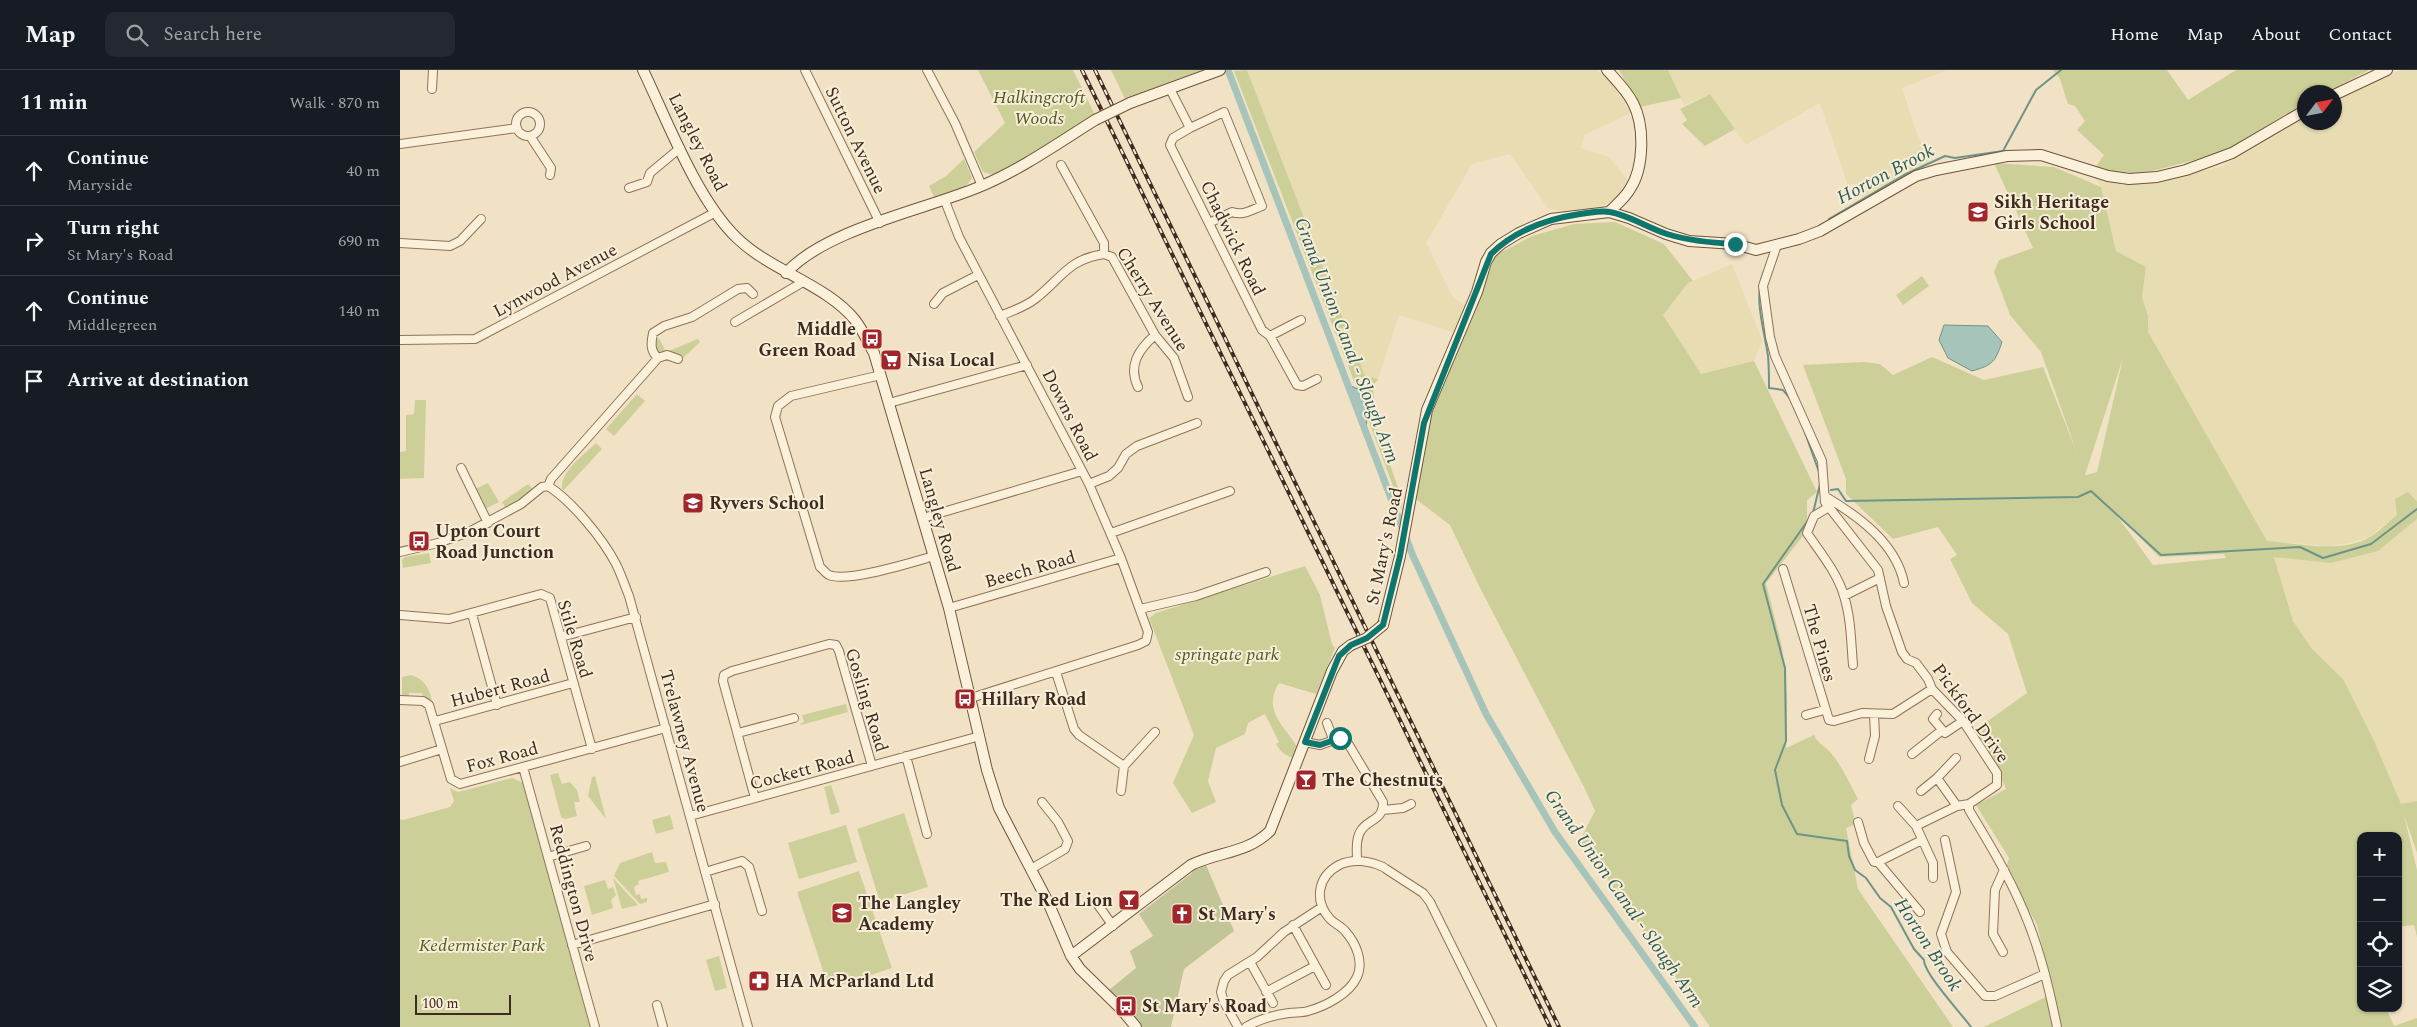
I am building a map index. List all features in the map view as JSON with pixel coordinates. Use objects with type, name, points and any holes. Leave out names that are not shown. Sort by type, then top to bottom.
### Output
[{"type":"street","points":[[432,89],[433,70]]},
{"type":"street","name":"Langley Road","points":[[643,70],[694,177],[716,212],[736,238],[759,257],[836,302],[855,320],[874,353],[934,556],[971,698],[987,770],[999,808],[1031,869],[1071,956],[1080,969],[1122,1010],[1136,1027]]},
{"type":"street","name":"Sutton Avenue","points":[[805,70],[880,222]]},
{"type":"street","points":[[927,70],[955,123],[982,186]]},
{"type":"street","points":[[1607,70],[1633,103],[1638,118],[1641,145],[1637,177],[1630,190],[1609,212],[1689,241],[1735,244],[1756,250],[1820,231],[1916,176],[1936,170],[2007,156],[2041,154],[2108,176],[2129,179],[2157,177],[2186,170],[2232,153],[2297,115]]},
{"type":"street","points":[[2342,91],[2387,70]]},
{"type":"street","points":[[786,273],[808,255],[837,238],[945,201],[982,186],[1025,164],[1095,120],[1130,103],[1217,71]]},
{"type":"street","points":[[1170,89],[1190,128],[1224,112],[1262,206],[1246,213],[1232,212],[1209,223]]},
{"type":"street","points":[[530,136],[540,126],[539,118],[533,113],[525,112],[519,116],[517,128],[521,133],[530,136],[551,168],[550,175]]},
{"type":"street","points":[[400,144],[517,128]]},
{"type":"street","name":"Chadwick Road","points":[[1190,128],[1173,138],[1170,145],[1262,330],[1270,336],[1296,385],[1303,386],[1317,379]]},
{"type":"street","points":[[628,188],[647,182],[650,172],[680,148]]},
{"type":"street","name":"Cherry Avenue","points":[[1061,165],[1104,243],[1104,254],[1112,257],[1154,335],[1174,358],[1188,397]]},
{"type":"street","name":"Downs Road","points":[[945,201],[959,237],[978,275],[1089,484],[1121,558],[1148,632],[1146,641],[1138,645],[1056,672]]},
{"type":"street","name":"Lynwood Avenue","points":[[400,340],[474,339],[716,212]]},
{"type":"street","name":"St Mary's Road","points":[[1071,956],[1191,865],[1258,843],[1270,831],[1332,671],[1343,651],[1367,638],[1383,625],[1400,556],[1428,410],[1491,254],[1501,244],[1551,219],[1609,212]]},
{"type":"street","points":[[400,243],[450,246],[460,241],[481,219]]},
{"type":"street","points":[[1777,245],[1764,286],[1770,337],[1775,356],[1822,461],[1826,502],[1814,516],[1807,533],[1827,563],[1844,596],[1850,626],[1853,665]]},
{"type":"street","points":[[1000,316],[1035,300],[1074,263],[1092,256],[1104,254]]},
{"type":"street","points":[[934,304],[943,293],[978,275]]},
{"type":"street","points":[[734,322],[803,282]]},
{"type":"street","points":[[658,358],[651,345],[653,333],[664,326],[692,317],[738,290],[747,288],[753,294]]},
{"type":"street","points":[[1270,336],[1301,320]]},
{"type":"street","points":[[1138,387],[1133,377],[1134,364],[1145,343],[1154,335]]},
{"type":"street","points":[[400,552],[438,543],[488,523],[521,504],[542,487],[548,486],[551,479],[658,358],[666,355],[678,359]]},
{"type":"street","points":[[890,403],[1027,366]]},
{"type":"street","points":[[881,376],[791,396],[778,406],[775,417],[820,567],[829,575],[840,577],[868,573],[934,556]]},
{"type":"street","points":[[1089,484],[1109,476],[1118,468],[1126,454],[1137,446],[1197,424]]},
{"type":"street","points":[[461,468],[488,523]]},
{"type":"street","points":[[923,518],[1082,470]]},
{"type":"street","name":"Trelawney Avenue","points":[[548,486],[569,504],[612,557],[629,596],[748,1027]]},
{"type":"street","points":[[1111,533],[1230,491]]},
{"type":"street","points":[[1826,502],[1854,513],[1878,536],[1896,563],[1904,583]]},
{"type":"street","name":"Pickford Drive","points":[[1826,502],[1878,570],[1886,606],[1902,652],[1907,659],[1916,663],[1932,689],[1963,721],[1992,764],[1998,785],[1969,804]]},
{"type":"street","name":"Beech Road","points":[[948,608],[1121,558]]},
{"type":"street","name":"The Pines","points":[[1783,569],[1824,710],[1829,720],[1834,721],[1862,713],[1874,714]]},
{"type":"street","points":[[1140,609],[1196,596],[1266,572]]},
{"type":"street","points":[[1844,596],[1880,578]]},
{"type":"street","name":"Stile Road","points":[[400,615],[449,619],[541,594],[550,598],[592,749]]},
{"type":"street","points":[[472,614],[497,706]]},
{"type":"street","points":[[561,637],[636,617]]},
{"type":"street","name":"Gosling Road","points":[[755,798],[723,681],[724,675],[732,670],[829,644],[836,645],[872,766]]},
{"type":"street","points":[[971,698],[1056,672],[1074,729],[1079,735],[1124,766]]},
{"type":"street","name":"Hubert Road","points":[[435,721],[497,706],[573,683]]},
{"type":"street","points":[[1869,760],[1875,736],[1874,714],[1893,714],[1932,689]]},
{"type":"street","name":"Fox Road","points":[[400,700],[423,701],[429,705],[451,779],[460,784],[666,728]]},
{"type":"street","points":[[1806,716],[1824,710]]},
{"type":"street","points":[[1938,714],[1934,719],[1941,731],[1945,733],[1963,721]]},
{"type":"street","points":[[738,733],[794,718]]},
{"type":"street","points":[[1327,724],[1333,739]]},
{"type":"street","points":[[1912,754],[1941,731]]},
{"type":"street","points":[[1121,791],[1124,766],[1155,732]]},
{"type":"street","name":"Cockett Road","points":[[690,816],[980,736]]},
{"type":"street","points":[[1305,742],[1320,745],[1333,739],[1340,738],[1346,740],[1380,795],[1384,810],[1379,818],[1362,829],[1357,845],[1357,861]]},
{"type":"street","points":[[400,762],[442,749]]},
{"type":"street","points":[[906,756],[927,834]]},
{"type":"street","points":[[1921,791],[1937,778],[1956,758]]},
{"type":"street","name":"Reddington Drive","points":[[523,767],[595,1027]]},
{"type":"street","points":[[1937,778],[1957,806]]},
{"type":"street","points":[[1031,869],[1064,849],[1068,841],[1058,822],[1042,802]]},
{"type":"street","points":[[1384,810],[1402,808],[1411,804]]},
{"type":"street","points":[[1916,826],[1957,806],[1969,804],[1969,810],[2004,870],[2025,913],[2046,974],[2058,1027]]},
{"type":"street","points":[[1898,806],[1916,826],[1932,863],[1933,878]]},
{"type":"street","points":[[1858,822],[1864,843],[1874,862],[1878,862],[1920,912]]},
{"type":"street","points":[[1878,862],[1922,840]]},
{"type":"street","points":[[1945,840],[1956,892],[1941,934],[1947,952],[1985,996],[1995,996],[2046,974]]},
{"type":"street","points":[[548,857],[586,846]]},
{"type":"street","points":[[706,872],[742,861],[750,867],[762,911]]},
{"type":"street","points":[[1246,1027],[1270,1016],[1308,1012],[1348,990],[1357,977],[1361,965],[1355,946],[1345,931],[1331,920],[1322,907],[1319,894],[1320,884],[1326,874],[1344,863],[1357,861],[1374,863],[1423,893],[1430,902],[1492,1027]]},
{"type":"street","points":[[2003,952],[1992,934],[1995,890],[2004,870]]},
{"type":"street","points":[[1096,902],[1113,926]]},
{"type":"street","points":[[572,945],[715,904]]},
{"type":"street","points":[[1238,1027],[1224,1002],[1221,992],[1228,975],[1250,962],[1293,925],[1322,907]]},
{"type":"street","points":[[1293,925],[1326,985]]},
{"type":"street","points":[[1250,962],[1273,1003]]},
{"type":"street","points":[[1266,992],[1315,966]]},
{"type":"street","points":[[657,1005],[663,1027]]},
{"type":"shaded area","points":[[1247,70],[1597,70],[1610,81],[1631,113],[1584,135],[1581,148],[1609,157],[1629,181],[1620,195],[1607,204],[1571,214],[1548,208],[1510,154],[1472,164],[1426,243],[1453,298],[1467,306],[1457,330],[1452,332],[1399,315],[1378,379],[1365,376]]},
{"type":"shaded area","points":[[1668,70],[1947,70],[1902,88],[1916,131],[1930,162],[1865,201],[1854,183],[1848,186],[1820,103],[1746,145],[1710,94],[1684,105]]},
{"type":"shaded area","points":[[2402,70],[2417,70],[2417,501],[2408,492],[2397,515],[2369,537],[2350,543],[2329,546],[2267,541],[2147,332],[2148,316],[2142,297],[2146,268],[2116,251],[2101,187],[2096,179],[2122,185],[2137,184],[2221,167],[2297,122],[2297,130],[2342,130],[2342,98],[2369,82]]},
{"type":"shaded area","points":[[1732,264],[1762,340],[1754,361],[1701,375],[1663,315],[1688,283]]},
{"type":"shaded area","points":[[2417,519],[2417,803],[2402,808],[2343,679],[2312,649],[2293,621],[2274,556],[2331,563],[2400,532]]},
{"type":"green space","name":"Halkingcroft Woods","points":[[978,70],[1073,70],[1095,115],[997,176],[983,172],[974,152],[1005,123]]},
{"type":"green space","points":[[1111,70],[1206,70],[1126,101]]},
{"type":"green space","points":[[1247,70],[1365,376],[1378,379],[1373,386],[1375,409],[1371,411],[1399,490],[1403,513],[1366,414],[1369,389],[1357,389],[1234,71]]},
{"type":"green space","points":[[1619,70],[1668,70],[1681,98],[1640,107]]},
{"type":"green space","points":[[2053,70],[2167,70],[2188,100],[2236,70],[2369,70],[2341,85],[2297,85],[2297,109],[2223,153],[2152,171],[2133,173],[2094,169],[2104,155],[2077,130],[2085,121],[2075,106],[2068,104],[2060,79]]},
{"type":"green space","points":[[1710,94],[1735,129],[1705,146],[1682,124],[1687,120],[1680,109]]},
{"type":"green space","points":[[964,159],[972,178],[960,194],[936,201],[929,186],[946,176]]},
{"type":"green space","points":[[1994,163],[2054,167],[2101,187],[2116,251],[2146,267],[2142,297],[2148,316],[2148,332],[2267,541],[2320,546],[2346,545],[2359,542],[2374,535],[2397,515],[2395,499],[2408,492],[2417,501],[2417,519],[2378,551],[2331,563],[2274,557],[2293,621],[2312,649],[2343,679],[2374,741],[2401,804],[2417,801],[2417,853],[2404,815],[2417,870],[2417,937],[2414,925],[2402,926],[2402,832],[2357,832],[2357,1012],[2388,1012],[2394,1026],[2417,1018],[2417,1027],[2062,1027],[2037,925],[2006,868],[2009,858],[1976,805],[2006,789],[1995,762],[1975,730],[2027,693],[2008,634],[1972,603],[1950,559],[1957,555],[1938,527],[1893,539],[1846,494],[1846,479],[1803,365],[1864,362],[1880,364],[1893,375],[1932,357],[1984,380],[2043,367],[2077,453],[2041,352],[2010,315],[1994,272],[1999,260],[2033,248]],"holes":[[[2123,358],[2097,472],[2085,475]],[[2112,509],[2159,557],[2224,554],[2226,558],[2153,565]]]},
{"type":"green space","points":[[1615,222],[1664,244],[1693,281],[1688,283],[1663,315],[1701,374],[1754,361],[1817,492],[1807,500],[1807,531],[1766,583],[1782,647],[1787,695],[1786,748],[1814,735],[1831,753],[1842,769],[1858,799],[1851,805],[1856,824],[1846,828],[1858,889],[1953,1027],[1710,1027],[1580,840],[1595,811],[1584,787],[1479,586],[1450,525],[1416,499],[1428,424],[1496,255],[1532,236],[1574,224]]},
{"type":"green space","points":[[1922,276],[1929,286],[1903,305],[1896,295]]},
{"type":"green space","points":[[659,338],[666,352],[698,339],[700,342],[681,360],[669,358],[664,361],[658,354],[656,341]]},
{"type":"green space","points":[[637,394],[645,401],[614,436],[606,429]]},
{"type":"green space","points":[[415,400],[426,400],[424,478],[400,479],[400,452],[406,451],[406,415],[414,414]]},
{"type":"green space","points":[[596,443],[602,449],[564,490],[562,489],[562,482],[569,470]]},
{"type":"green space","points":[[488,483],[499,502],[485,509],[475,489]]},
{"type":"green space","points":[[528,484],[535,492],[507,510],[502,502]]},
{"type":"green space","points":[[429,553],[431,563],[403,568],[402,560],[405,557]]},
{"type":"green space","name":"springate park","points":[[1305,566],[1320,595],[1332,644],[1335,648],[1316,694],[1279,683],[1274,693],[1274,710],[1277,717],[1298,748],[1294,758],[1286,755],[1276,744],[1279,742],[1265,714],[1248,723],[1245,734],[1216,748],[1208,781],[1216,802],[1192,813],[1173,783],[1194,735],[1149,618],[1156,613]]},
{"type":"green space","points":[[411,675],[420,679],[425,684],[432,700],[423,698],[422,693],[409,693],[409,697],[402,697],[402,677]]},
{"type":"green space","points":[[846,704],[848,712],[800,724],[804,722],[802,715]]},
{"type":"green space","points":[[558,773],[562,784],[570,782],[577,790],[580,802],[574,802],[577,816],[565,819],[561,817],[550,775]]},
{"type":"green space","points":[[595,776],[606,819],[588,796],[592,777]]},
{"type":"green space","name":"Kedermister Park","points":[[512,778],[523,783],[590,1027],[400,1027],[400,819],[403,820],[450,807],[454,801],[450,788],[458,792]]},
{"type":"green space","points":[[831,785],[840,812],[831,815],[824,787]]},
{"type":"green space","points":[[904,813],[928,887],[880,902],[857,829]]},
{"type":"green space","points":[[670,815],[674,829],[656,834],[652,820]]},
{"type":"green space","points":[[846,825],[857,862],[799,879],[788,843]]},
{"type":"green space","points":[[652,852],[655,863],[666,862],[669,872],[638,881],[639,884],[634,887],[636,895],[640,894],[641,899],[647,898],[647,902],[640,904],[614,876],[620,863]]},
{"type":"green space","points":[[1206,865],[1234,931],[1184,969],[1171,1027],[1141,1027],[1127,1006],[1109,990],[1136,968],[1130,951],[1153,936],[1139,914],[1192,873],[1192,871]]},
{"type":"green space","points":[[859,871],[892,968],[829,989],[797,892]]},
{"type":"green space","points":[[613,878],[638,905],[622,909]]},
{"type":"green space","points":[[605,880],[608,889],[613,887],[616,895],[611,900],[613,908],[592,915],[584,886]]},
{"type":"green space","points":[[719,956],[727,988],[715,991],[706,960]]},
{"type":"green space","points":[[2050,995],[2056,1027],[1984,1027]]},
{"type":"water","points":[[1944,325],[1988,326],[2002,342],[1995,358],[1985,367],[1972,371],[1948,358],[1939,340]]},
{"type":"water","points":[[1348,384],[1357,389],[1369,389],[1366,432]]},
{"type":"waterway","name":"Grand Union Canal - Slough Arm","points":[[1228,70],[1413,556],[1486,714],[1555,832],[1695,1027]]},
{"type":"waterway","name":"Horton Brook","points":[[1829,219],[1904,175],[1945,156],[1955,158],[2003,151],[2036,90],[2061,70]]},
{"type":"waterway","name":"Horton Brook","points":[[1764,271],[1759,292],[1759,302],[1768,356],[1769,388],[1783,390],[1791,400]]},
{"type":"waterway","name":"Horton Brook","points":[[1803,427],[1819,472]]},
{"type":"waterway","name":"Horton Brook","points":[[1813,513],[1820,484]]},
{"type":"waterway","points":[[1831,490],[1838,489],[1846,501],[2078,497],[2091,491],[2161,555],[2300,547],[2323,558],[2371,544],[2417,509]]},
{"type":"waterway","name":"Horton Brook","points":[[1809,519],[1763,584],[1785,668],[1786,741],[1775,770],[1782,805],[1797,834],[1847,841],[1849,856],[1855,870],[1866,878],[1880,898],[1891,907],[1914,949],[1924,960],[1930,974],[1971,1027]]},
{"type":"railway","points":[[1082,70],[1550,1027]]},
{"type":"railway","points":[[1095,70],[1559,1027]]},
{"type":"place","name":"Sikh Heritage Girls School","points":[[1978,212]]},
{"type":"place","name":"Middle Green Road","points":[[872,339]]},
{"type":"place","name":"Nisa Local","points":[[891,360]]},
{"type":"place","name":"Ryvers School","points":[[693,503]]},
{"type":"place","name":"Upton Court Road Junction","points":[[419,541]]},
{"type":"place","name":"Hillary Road","points":[[965,699]]},
{"type":"place","name":"The Chestnuts","points":[[1306,780]]},
{"type":"place","name":"The Red Lion","points":[[1129,900]]},
{"type":"place","name":"The Langley Academy","points":[[842,913]]},
{"type":"place","name":"St Mary's","points":[[1182,914]]},
{"type":"place","name":"HA McParland Ltd","points":[[759,981]]},
{"type":"place","name":"St Mary's Road","points":[[1126,1006]]},
{"type":"route","points":[[1340,738],[1320,745],[1305,742],[1339,656],[1351,645],[1374,634],[1383,625],[1393,592],[1424,423],[1477,292],[1486,262],[1491,254],[1501,244],[1551,219],[1599,212],[1609,212],[1629,218],[1666,234],[1689,241],[1735,244]]}]
